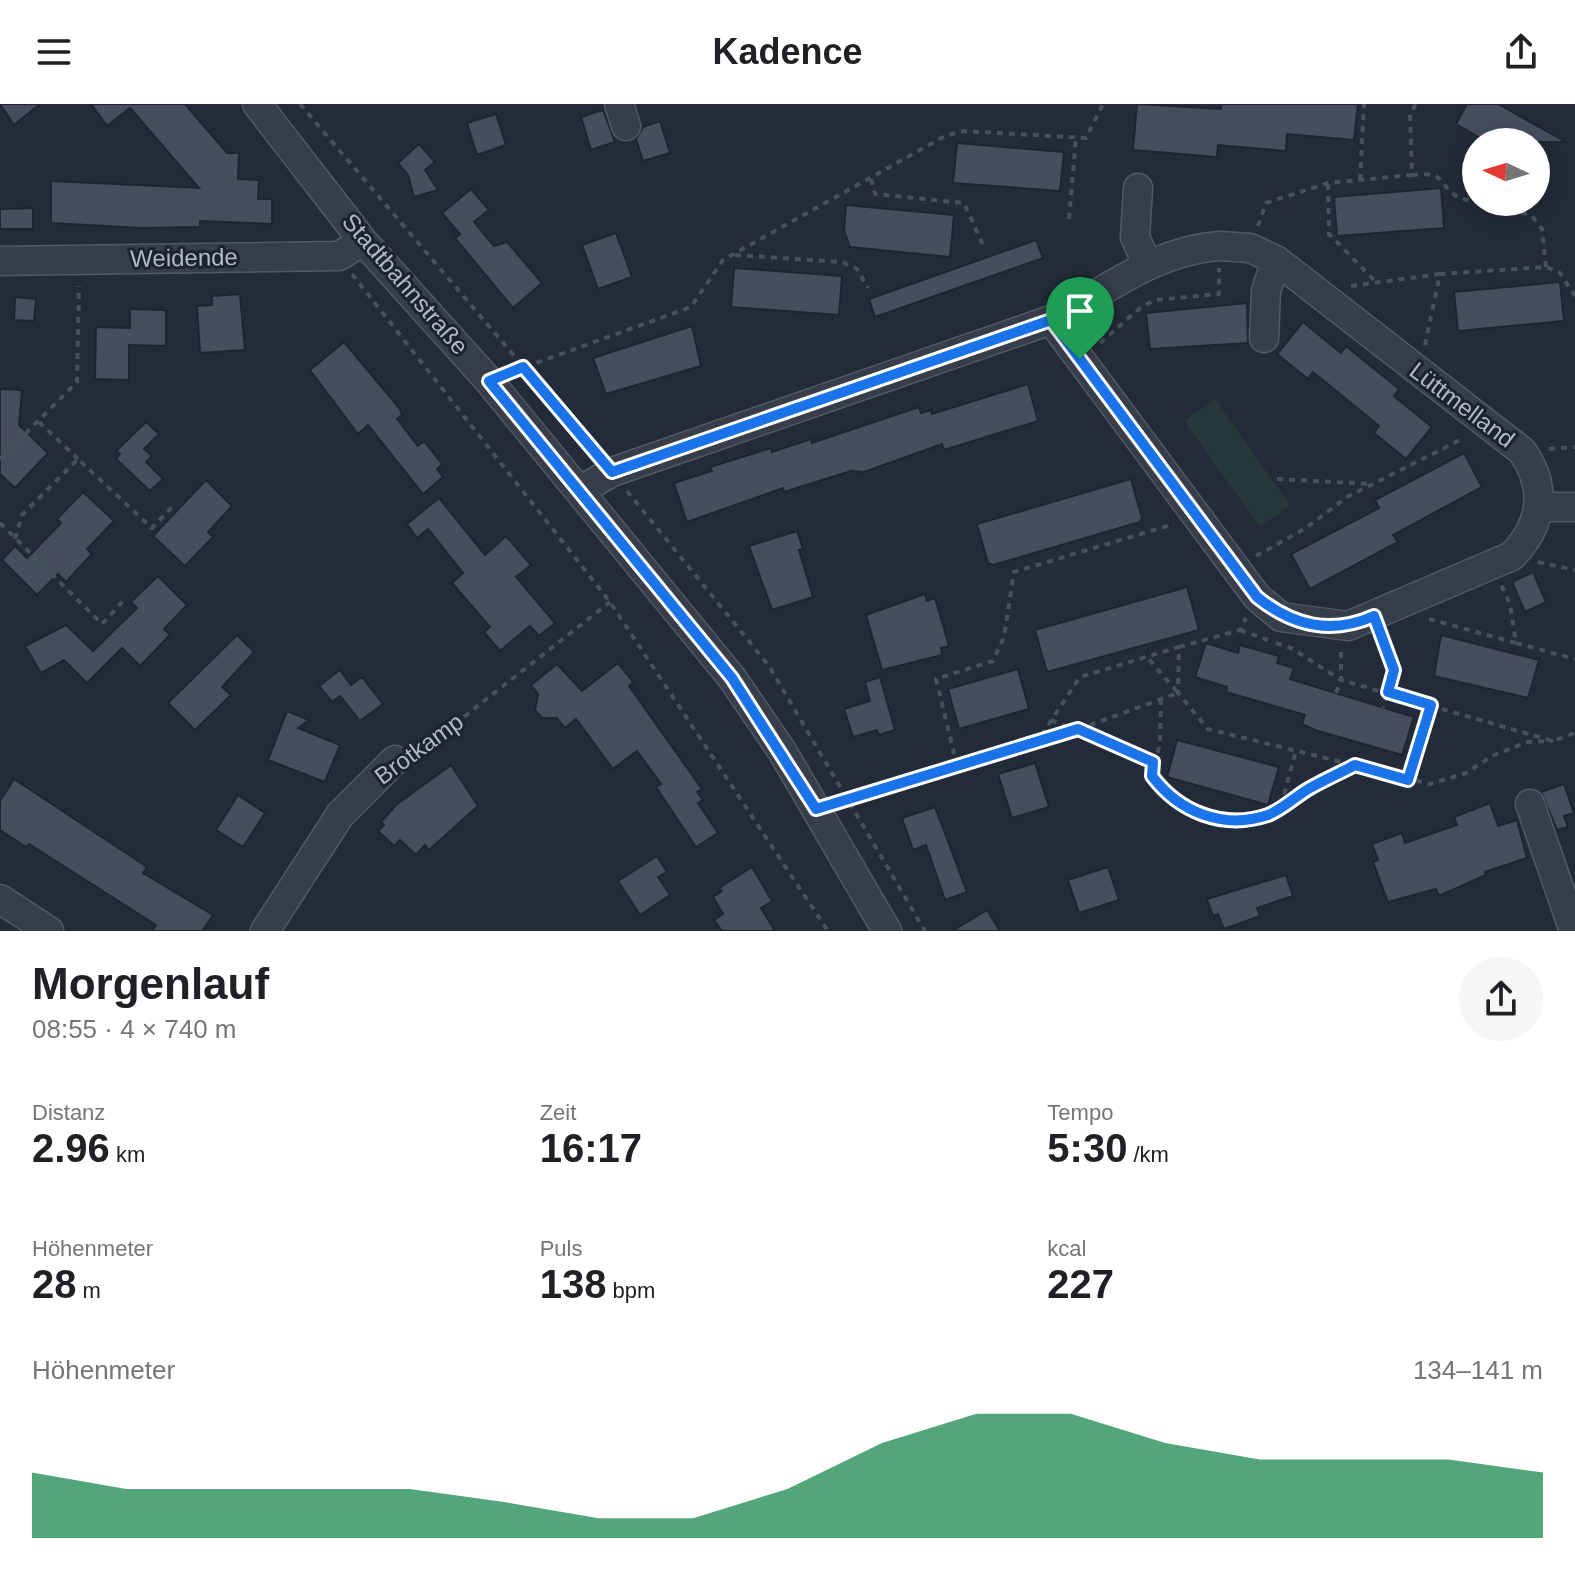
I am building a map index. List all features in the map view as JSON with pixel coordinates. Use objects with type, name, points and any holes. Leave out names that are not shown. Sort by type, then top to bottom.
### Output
[{"type":"street","name":"Stadtbahnstraße","points":[[257,104],[363,241],[489,381],[732,678],[816,809],[887,931]]},
{"type":"street","points":[[1138,188],[1135,237],[1147,264]]},
{"type":"street","points":[[339,256],[363,241]]},
{"type":"street","name":"Lüttmelland","points":[[581,490],[612,472],[1051,320],[1147,264],[1196,248],[1250,248],[1276,260],[1522,451],[1533,467],[1539,485],[1537,522],[1528,540],[1503,561]]},
{"type":"street","name":"Weidende","points":[[0,261],[339,256]]},
{"type":"street","points":[[1264,338],[1266,291],[1276,260]]},
{"type":"street","points":[[1051,320],[1198,517],[1233,569],[1257,597],[1281,617],[1348,626],[1503,561]]},
{"type":"street","points":[[1539,507],[1575,507]]},
{"type":"street","name":"Brotkamp","points":[[265,931],[340,815],[395,760]]},
{"type":"street","points":[[1530,804],[1574,931]]},
{"type":"street","points":[[0,899],[49,931]]},
{"type":"path","points":[[300,104],[612,472],[769,666],[925,931]]},
{"type":"path","points":[[489,381],[691,307],[723,260],[945,136],[963,131],[1086,138],[1103,104]]},
{"type":"path","points":[[1360,180],[1364,104]]},
{"type":"path","points":[[1412,175],[1410,114],[1416,104]]},
{"type":"path","points":[[1069,219],[1076,137]]},
{"type":"path","points":[[1266,203],[1328,183],[1432,173],[1441,177],[1449,192],[1459,198],[1531,215],[1542,229],[1546,267]]},
{"type":"path","points":[[871,179],[875,194],[964,203],[983,245]]},
{"type":"path","points":[[1328,183],[1329,234],[1376,282]]},
{"type":"path","points":[[1080,359],[1140,308],[1155,300],[1219,294],[1219,246]]},
{"type":"path","points":[[732,255],[842,262],[857,269],[868,288]]},
{"type":"path","points":[[339,256],[610,602],[828,931]]},
{"type":"path","points":[[0,459],[77,382],[80,259]]},
{"type":"path","points":[[1321,295],[1341,287],[1440,274],[1546,267],[1560,273],[1575,296]]},
{"type":"path","points":[[1414,368],[1430,335],[1440,274]]},
{"type":"path","points":[[38,421],[152,528],[172,507]]},
{"type":"path","points":[[1233,569],[1306,528],[1347,497],[1488,425]]},
{"type":"path","points":[[15,539],[22,515],[78,459]]},
{"type":"path","points":[[1277,479],[1374,484]]},
{"type":"path","points":[[957,766],[936,679],[993,661],[1004,637],[1014,572],[1198,517]]},
{"type":"path","points":[[0,523],[102,624],[124,600]]},
{"type":"path","points":[[1516,643],[1503,561],[1575,570]]},
{"type":"path","points":[[1240,630],[1257,597]]},
{"type":"path","name":"Brotkamp","points":[[395,760],[442,734],[610,602]]},
{"type":"path","points":[[1383,708],[1394,670],[1383,612],[1575,659]]},
{"type":"path","points":[[1334,626],[1341,642],[1341,680],[1336,693]]},
{"type":"path","points":[[1035,745],[1080,677],[1240,630],[1291,648],[1341,680],[1553,741]]},
{"type":"path","points":[[1178,693],[1179,647]]},
{"type":"path","points":[[1147,657],[1208,729],[1295,754],[1430,784],[1466,773],[1492,756],[1527,742],[1553,741],[1575,733]]},
{"type":"path","points":[[816,809],[1035,745],[1178,693]]},
{"type":"path","points":[[1161,699],[1160,743],[1152,776],[1167,796],[1189,812],[1245,820],[1280,808],[1355,765]]},
{"type":"path","points":[[1408,780],[1431,705]]},
{"type":"path","points":[[1051,720],[1153,762]]},
{"type":"path","points":[[1280,808],[1295,754]]},
{"type":"shaded area","points":[[1215,399],[1290,505],[1260,527],[1184,421]]},
{"type":"building","points":[[0,104],[40,104],[14,125]]},
{"type":"building","points":[[91,104],[185,104],[227,153],[239,153],[238,179],[259,180],[258,199],[272,199],[272,224],[200,221],[200,227],[141,228],[51,223],[51,181],[199,188],[130,108],[107,126]]},
{"type":"building","points":[[1137,104],[1221,109],[1221,104],[1358,104],[1354,140],[1287,134],[1286,151],[1218,145],[1217,157],[1133,150]]},
{"type":"building","points":[[1467,104],[1498,104],[1541,128],[1463,128],[1456,124]]},
{"type":"building","points":[[603,110],[615,142],[591,150],[581,117]]},
{"type":"building","points":[[496,114],[506,145],[477,155],[467,123]]},
{"type":"building","points":[[660,121],[670,153],[643,161],[636,139],[643,127]]},
{"type":"building","points":[[1550,133],[1566,142],[1550,142]]},
{"type":"building","points":[[957,143],[1064,152],[1060,191],[953,183]]},
{"type":"building","points":[[419,144],[435,162],[425,170],[438,190],[414,197],[408,175],[398,163]]},
{"type":"building","points":[[1441,188],[1444,228],[1337,236],[1334,197]]},
{"type":"building","points":[[471,189],[489,210],[474,222],[494,246],[507,242],[542,283],[513,308],[455,238],[460,234],[442,213]]},
{"type":"building","points":[[846,205],[954,215],[950,257],[850,247],[844,230]]},
{"type":"building","points":[[33,208],[33,229],[0,229],[0,209]]},
{"type":"building","points":[[616,233],[632,277],[598,289],[582,245]]},
{"type":"building","points":[[1036,240],[1043,258],[875,317],[869,299]]},
{"type":"building","points":[[734,268],[842,276],[839,315],[731,307]]},
{"type":"building","points":[[1560,282],[1564,321],[1458,331],[1454,292]]},
{"type":"building","points":[[240,294],[245,350],[200,353],[197,306],[212,305],[212,296]]},
{"type":"building","points":[[15,297],[36,299],[34,321],[14,320]]},
{"type":"building","points":[[1247,303],[1248,343],[1150,349],[1146,313]]},
{"type":"building","points":[[130,309],[166,310],[166,346],[129,345],[129,380],[95,379],[96,327],[130,328]]},
{"type":"building","points":[[1303,322],[1341,353],[1346,346],[1399,389],[1394,396],[1432,427],[1406,459],[1374,433],[1379,426],[1313,372],[1308,379],[1277,354]]},
{"type":"building","points":[[692,326],[701,366],[606,394],[593,358]]},
{"type":"building","points":[[344,342],[400,409],[402,415],[397,419],[418,446],[424,441],[442,464],[437,469],[443,477],[423,494],[368,425],[358,434],[310,370]]},
{"type":"building","points":[[1028,384],[1038,421],[944,450],[942,444],[864,472],[851,471],[784,492],[783,488],[687,522],[674,483],[712,471],[710,467],[771,448],[772,452],[811,439],[812,443],[919,407],[921,413],[931,410],[932,414]]},
{"type":"building","points":[[0,389],[22,390],[19,425],[48,453],[15,488],[0,474]]},
{"type":"building","points":[[146,422],[159,434],[144,449],[152,456],[146,462],[163,479],[150,491],[116,459],[120,454],[116,451]]},
{"type":"building","points":[[1464,453],[1482,487],[1393,535],[1398,542],[1310,589],[1291,554],[1379,508],[1375,500]]},
{"type":"building","points":[[1131,479],[1142,518],[1140,522],[993,565],[988,563],[977,524]]},
{"type":"building","points":[[206,480],[232,506],[208,532],[213,537],[185,566],[153,536]]},
{"type":"building","points":[[83,492],[114,521],[87,549],[92,554],[66,582],[58,574],[37,595],[2,560],[15,546],[27,558],[61,523],[57,519]]},
{"type":"building","points":[[439,498],[485,555],[506,536],[531,565],[516,577],[555,623],[539,636],[530,626],[500,651],[484,632],[490,627],[452,583],[463,573],[428,529],[417,538],[407,524]]},
{"type":"building","points":[[797,531],[803,549],[799,550],[813,597],[772,610],[749,546]]},
{"type":"building","points":[[1533,572],[1546,602],[1525,612],[1512,582]]},
{"type":"building","points":[[158,576],[187,605],[164,629],[170,635],[140,666],[122,648],[87,683],[64,660],[41,673],[25,646],[66,625],[93,651],[137,608],[131,602]]},
{"type":"building","points":[[1187,587],[1199,630],[1047,672],[1035,630]]},
{"type":"building","points":[[925,594],[927,601],[935,598],[949,646],[941,648],[942,655],[882,670],[866,615]]},
{"type":"building","points":[[237,635],[254,652],[222,687],[231,695],[195,730],[168,703]]},
{"type":"building","points":[[1441,635],[1539,660],[1528,698],[1434,676]]},
{"type":"building","points":[[1206,643],[1238,653],[1240,645],[1279,656],[1277,663],[1294,668],[1290,679],[1414,717],[1402,755],[1315,730],[1302,724],[1305,715],[1226,692],[1227,687],[1195,677]]},
{"type":"building","points":[[618,663],[633,682],[629,686],[702,789],[697,792],[703,800],[698,803],[718,833],[696,847],[656,787],[661,784],[637,751],[613,769],[576,719],[565,728],[557,718],[542,718],[535,710],[538,694],[531,685],[557,664],[582,691]]},
{"type":"building","points":[[1018,669],[1029,709],[959,729],[948,689]]},
{"type":"building","points":[[340,670],[351,685],[362,677],[383,704],[360,721],[340,696],[332,702],[319,686]]},
{"type":"building","points":[[880,677],[895,730],[879,735],[877,730],[853,737],[844,709],[870,701],[865,682]]},
{"type":"building","points":[[287,711],[309,720],[298,728],[340,745],[325,782],[268,760]]},
{"type":"building","points":[[1177,740],[1279,767],[1268,805],[1167,777]]},
{"type":"building","points":[[1035,763],[1049,807],[1012,818],[998,774]]},
{"type":"building","points":[[451,765],[478,806],[429,850],[425,845],[416,855],[400,840],[394,846],[378,831],[384,825],[381,822],[396,805]]},
{"type":"building","points":[[14,779],[147,867],[143,873],[213,915],[202,931],[152,931],[156,925],[29,844],[26,847],[0,830],[0,801]]},
{"type":"building","points":[[1564,784],[1574,813],[1564,816],[1568,827],[1557,830],[1541,792]]},
{"type":"building","points":[[238,795],[265,813],[243,847],[216,830]]},
{"type":"building","points":[[1490,803],[1498,826],[1517,820],[1527,858],[1485,872],[1486,875],[1439,896],[1436,889],[1388,902],[1373,862],[1378,860],[1372,844],[1402,833],[1405,843],[1457,825],[1454,817]]},
{"type":"building","points":[[935,807],[967,892],[945,900],[926,845],[913,850],[902,818]]},
{"type":"building","points":[[657,856],[667,872],[658,877],[670,895],[640,915],[618,881]]},
{"type":"building","points":[[752,867],[772,901],[761,908],[775,931],[722,931],[714,920],[723,914],[713,897],[722,891],[719,888]]},
{"type":"building","points":[[1108,867],[1119,900],[1079,913],[1068,880]]},
{"type":"building","points":[[1286,875],[1293,896],[1257,908],[1260,916],[1224,929],[1218,914],[1213,916],[1207,899]]},
{"type":"building","points":[[987,910],[1000,931],[952,931]]},
{"type":"route","points":[[1051,320],[1080,359],[1224,552],[1233,569],[1257,597],[1281,617],[1303,622],[1348,626],[1374,616],[1394,670],[1388,692],[1431,705],[1408,780],[1355,765],[1270,814],[1245,820],[1219,818],[1189,812],[1167,796],[1152,776],[1153,762],[1078,729],[1035,745],[816,809],[782,751],[732,678],[489,381],[523,367],[612,472],[1051,320]]}]
